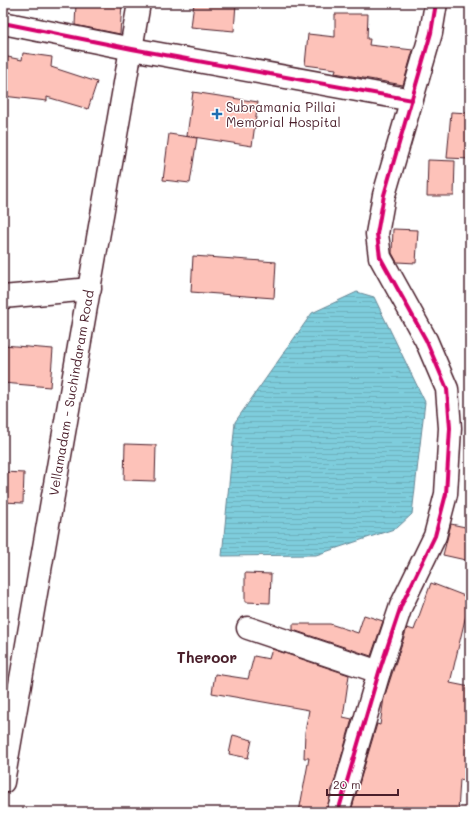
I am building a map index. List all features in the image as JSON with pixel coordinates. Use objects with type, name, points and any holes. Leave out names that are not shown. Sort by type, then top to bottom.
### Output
[{"type":"street","name":"Vellamadam - Suchindaram Road","points":[[3,782],[139,3]]},
{"type":"street","points":[[338,812],[379,672],[401,606],[435,536],[446,494],[450,428],[447,389],[426,340],[380,257],[377,234],[384,195],[431,33],[436,3]]},
{"type":"street","points":[[3,23],[132,49],[412,100]]},
{"type":"street","points":[[3,297],[90,289]]},
{"type":"street","points":[[248,628],[379,672]]},
{"type":"water","points":[[357,292],[374,297],[425,402],[412,514],[397,528],[316,555],[222,556],[235,422],[312,313]]},
{"type":"building","points":[[76,3],[122,3],[120,34],[75,25]]},
{"type":"building","points":[[194,3],[236,3],[234,31],[191,27]]},
{"type":"building","points":[[335,14],[368,14],[367,39],[370,39],[369,45],[413,50],[403,85],[335,73],[336,69],[305,65],[308,34],[335,37]]},
{"type":"building","points":[[23,53],[52,57],[51,67],[97,82],[88,109],[47,97],[47,101],[3,96],[3,56],[22,60]]},
{"type":"building","points":[[193,92],[258,102],[252,146],[187,136]]},
{"type":"building","points":[[451,112],[470,113],[470,159],[447,158]]},
{"type":"building","points":[[169,134],[197,138],[190,183],[163,180]]},
{"type":"building","points":[[428,160],[455,161],[454,196],[427,196]]},
{"type":"building","points":[[393,229],[418,230],[416,263],[397,262],[392,253]]},
{"type":"building","points":[[193,256],[276,262],[274,298],[191,292]]},
{"type":"building","points":[[3,345],[53,349],[50,387],[3,383]]},
{"type":"building","points":[[125,444],[156,445],[155,481],[124,480]]},
{"type":"building","points":[[3,472],[24,473],[23,503],[3,502]]},
{"type":"building","points":[[451,524],[470,528],[470,561],[443,555]]},
{"type":"building","points":[[245,573],[271,574],[270,603],[245,602]]},
{"type":"building","points":[[431,583],[470,598],[470,608],[465,619],[450,683],[470,687],[470,782],[460,779],[458,812],[429,812],[405,807],[404,812],[351,811],[377,724],[380,725],[384,698],[407,628],[414,630]]},
{"type":"building","points":[[364,615],[383,621],[371,656],[293,630],[293,624],[330,624],[358,633]]},
{"type":"building","points":[[272,649],[349,675],[343,717],[352,719],[326,812],[299,812],[309,758],[304,758],[305,732],[309,710],[212,693],[215,674],[248,679],[254,656],[269,659]]},
{"type":"building","points":[[233,735],[252,740],[248,758],[229,754]]},
{"type":"cycle path","points":[[338,812],[379,672],[401,606],[435,536],[446,494],[450,428],[447,389],[426,340],[380,257],[377,234],[384,195],[431,33],[436,3]]},
{"type":"cycle path","points":[[3,23],[132,49],[412,100]]},
{"type":"place","name":"Subramania Pillai Memorial Hospital","points":[[217,114]]},
{"type":"district","name":"Theroor","points":[[207,658]]}]
